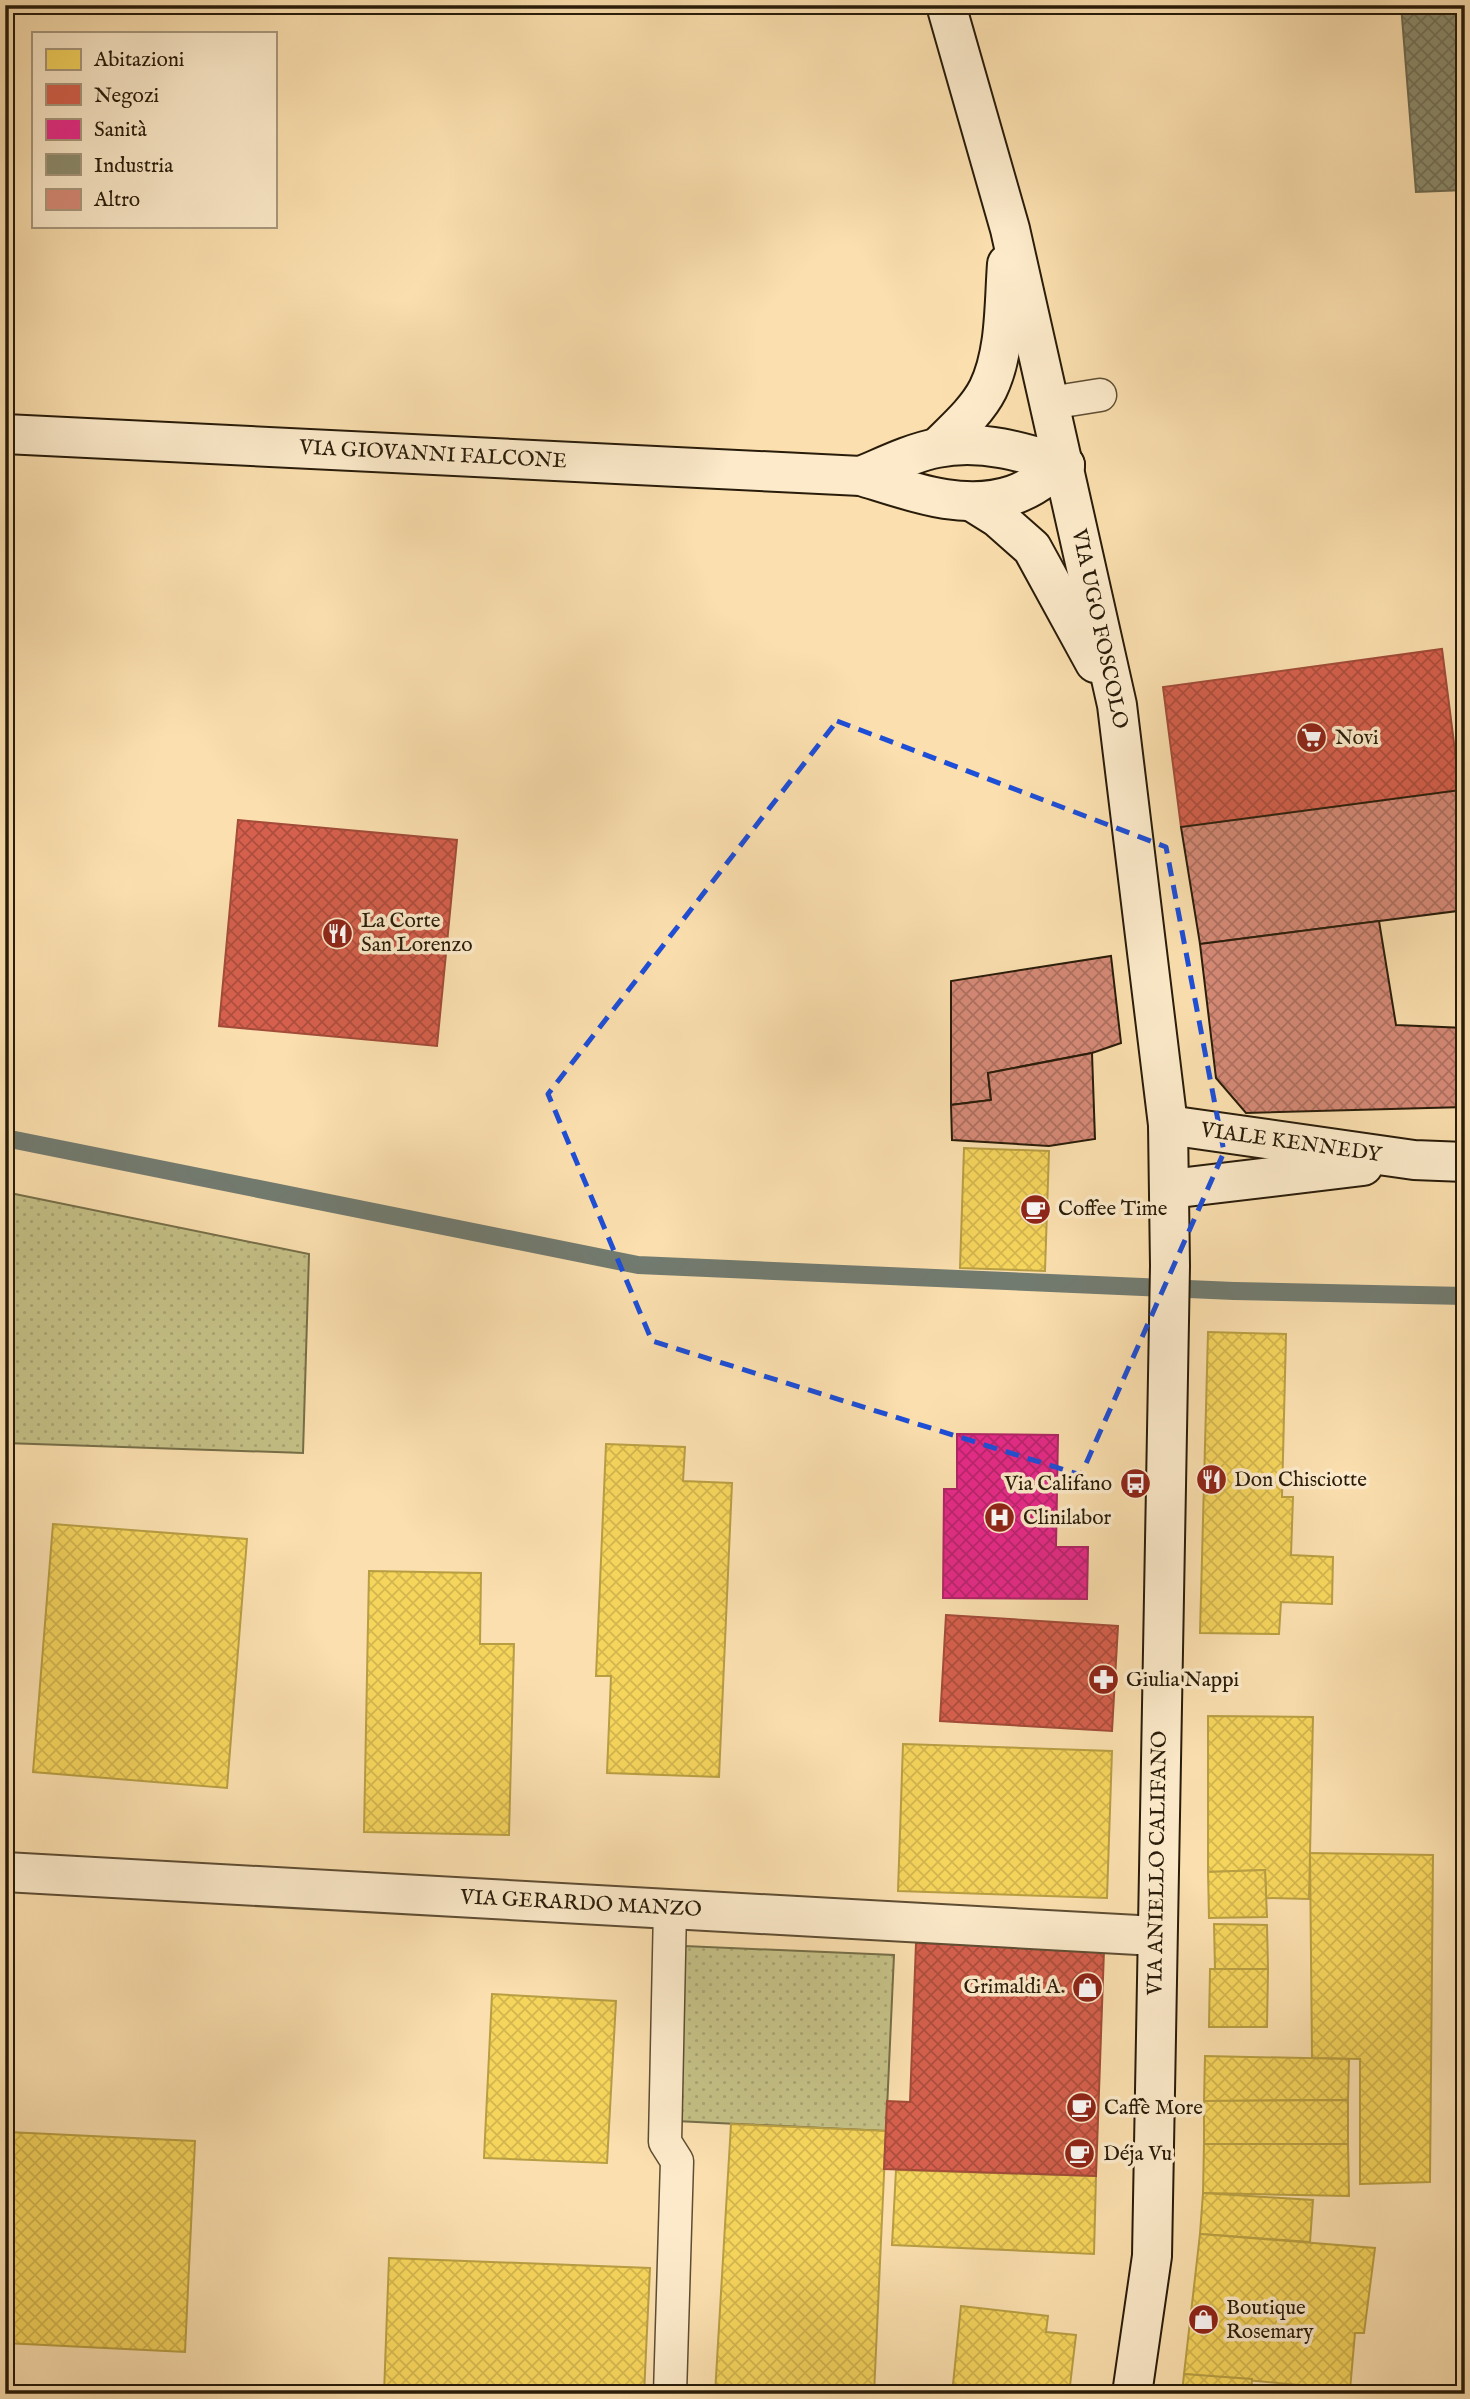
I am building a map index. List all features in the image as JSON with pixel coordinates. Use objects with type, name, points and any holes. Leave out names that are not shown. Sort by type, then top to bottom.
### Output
[{"type":"street","name":"VIA UGO FOSCOLO","points":[[946,5],[1010,229],[1117,705],[1168,1125],[1170,1266]]},
{"type":"street","name":"VIA GIOVANNI FALCONE","points":[[938,447],[961,425],[988,389],[1000,343],[1010,229]]},
{"type":"street","name":"VIA GIOVANNI FALCONE","points":[[5,434],[861,476],[921,493],[974,503],[998,518],[1032,548],[1117,705]]},
{"type":"street","name":"VIA GIOVANNI FALCONE","points":[[861,476],[938,447],[972,445],[1009,448],[1065,465]]},
{"type":"street","name":"VIA GIOVANNI FALCONE","points":[[974,503],[1015,495],[1065,465]]},
{"type":"street","name":"VIALE KENNEDY","points":[[1168,1125],[1414,1160],[1465,1162]]},
{"type":"street","name":"VIALE KENNEDY","points":[[1170,1189],[1414,1160]]},
{"type":"street","name":"VIA ANIELLO CALIFANO","points":[[1132,2394],[1152,2256],[1170,1266]]},
{"type":"street","name":"VIA GERARDO MANZO","points":[[5,1872],[1156,1936]]},
{"type":"lane","points":[[1050,403],[1100,395]]},
{"type":"lane","points":[[670,1909],[665,2142],[677,2161],[670,2394]]},
{"type":"highlighted area","points":[[837,721],[1166,847],[1224,1152],[1081,1475],[652,1341],[548,1094]]},
{"type":"shaded area","points":[[5,1192],[309,1254],[303,1453],[5,1443]]},
{"type":"shaded area","points":[[684,1946],[894,1955],[886,2131],[676,2121]]},
{"type":"building: Abitazioni","points":[[964,1148],[1049,1151],[1045,1271],[960,1268]]},
{"type":"building: Abitazioni","points":[[1208,1332],[1286,1334],[1282,1497],[1293,1497],[1291,1555],[1333,1557],[1332,1604],[1281,1602],[1279,1634],[1200,1633]]},
{"type":"building: Abitazioni","points":[[606,1444],[685,1447],[683,1481],[732,1483],[719,1777],[607,1773],[611,1676],[596,1676]]},
{"type":"building: Abitazioni","points":[[53,1524],[247,1539],[227,1788],[33,1772]]},
{"type":"building: Abitazioni","points":[[369,1571],[481,1573],[480,1644],[514,1644],[509,1835],[364,1832]]},
{"type":"building: Abitazioni","points":[[1208,1716],[1313,1717],[1309,1899],[1266,1898],[1265,1870],[1208,1872]]},
{"type":"building: Abitazioni","points":[[903,1744],[1112,1751],[1107,1898],[898,1891]]},
{"type":"building: Abitazioni","points":[[1310,1853],[1433,1855],[1430,2182],[1360,2184],[1360,2059],[1312,2058]]},
{"type":"building: Abitazioni","points":[[1265,1870],[1267,1917],[1209,1918],[1208,1872]]},
{"type":"building: Abitazioni","points":[[1214,1924],[1267,1925],[1268,1969],[1215,1969]]},
{"type":"building: Abitazioni","points":[[1210,1969],[1268,1969],[1267,2027],[1209,2027]]},
{"type":"building: Abitazioni","points":[[492,1994],[616,2001],[607,2163],[484,2158]]},
{"type":"building: Abitazioni","points":[[1205,2056],[1349,2059],[1348,2100],[1204,2101]]},
{"type":"building: Abitazioni","points":[[1348,2100],[1348,2144],[1204,2144],[1204,2101]]},
{"type":"building: Abitazioni","points":[[731,2124],[886,2131],[874,2394],[715,2394]]},
{"type":"building: Abitazioni","points":[[8,2132],[195,2141],[185,2352],[5,2343]]},
{"type":"building: Abitazioni","points":[[1204,2144],[1348,2144],[1349,2196],[1203,2193]]},
{"type":"building: Abitazioni","points":[[896,2170],[1096,2176],[1094,2254],[892,2245]]},
{"type":"building: Abitazioni","points":[[1203,2193],[1313,2200],[1310,2242],[1200,2234]]},
{"type":"building: Abitazioni","points":[[1200,2234],[1375,2248],[1364,2333],[1355,2333],[1350,2390],[1184,2374]]},
{"type":"building: Abitazioni","points":[[389,2258],[650,2268],[644,2394],[384,2394]]},
{"type":"building: Abitazioni","points":[[961,2306],[1048,2316],[1046,2332],[1076,2335],[1069,2394],[952,2394]]},
{"type":"building: Abitazioni","points":[[1184,2374],[1252,2379],[1251,2394],[1182,2394]]},
{"type":"building: Negozi","name":"Novi","points":[[1442,649],[1460,790],[1181,827],[1163,687]]},
{"type":"building: Negozi","name":"La Corte San Lorenzo","points":[[238,820],[457,840],[437,1046],[219,1026]]},
{"type":"building: Negozi","points":[[946,1615],[1118,1626],[1112,1731],[940,1721]]},
{"type":"building: Negozi","points":[[916,1943],[1104,1950],[1096,2176],[884,2169],[887,2101],[910,2102]]},
{"type":"building: Sanità","name":"Clinilabor","points":[[957,1434],[1058,1435],[1056,1547],[1088,1547],[1087,1599],[943,1598],[944,1489],[957,1489]]},
{"type":"building: Industria","points":[[1401,5],[1465,5],[1465,190],[1416,192]]},
{"type":"building: Altro","points":[[1460,790],[1465,826],[1465,910],[1200,944],[1181,827]]},
{"type":"building: Altro","points":[[1379,921],[1396,1025],[1465,1028],[1465,1107],[1246,1113],[1216,1078],[1200,944]]},
{"type":"building: Altro","points":[[1111,956],[1121,1043],[1092,1053],[988,1073],[991,1100],[951,1105],[951,981]]},
{"type":"building: Altro","points":[[1092,1053],[1095,1139],[1049,1146],[952,1140],[951,1105],[991,1100],[988,1073]]},
{"type":"waterway","points":[[5,1138],[638,1265],[1234,1291],[1465,1296]]},
{"type":"place","name":"Novi","points":[[1312,738]]},
{"type":"place","name":"La Corte San Lorenzo","points":[[338,933]]},
{"type":"place","name":"Coffee Time","points":[[1035,1209]]},
{"type":"place","name":"Don Chisciotte","points":[[1211,1480]]},
{"type":"place","name":"Via Califano","points":[[1135,1484]]},
{"type":"place","name":"Clinilabor","points":[[1000,1518]]},
{"type":"place","name":"Giulia Nappi","points":[[1103,1680]]},
{"type":"place","name":"Grimaldi A.","points":[[1088,1987]]},
{"type":"place","name":"Caffè More","points":[[1081,2108]]},
{"type":"place","name":"Déja Vu","points":[[1080,2154]]},
{"type":"place","name":"Boutique Rosemary","points":[[1203,2320]]}]
